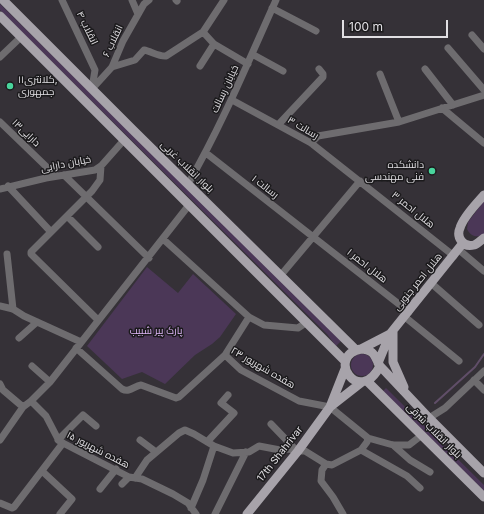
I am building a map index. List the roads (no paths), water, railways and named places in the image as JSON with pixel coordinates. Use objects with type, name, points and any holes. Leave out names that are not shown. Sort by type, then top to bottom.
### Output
[{"type":"main road","name":"بلوار انقلاب غربی","points":[[3,0],[188,184],[358,349]]},
{"type":"main road","points":[[0,16],[307,322],[345,365],[352,379],[364,381]]},
{"type":"main road","points":[[484,195],[460,227],[458,234],[460,240],[458,249],[475,245],[484,238]]},
{"type":"main road","name":"هلال احمر جنوبی","points":[[379,365],[392,333],[458,249]]},
{"type":"main road","points":[[392,333],[393,362],[406,392]]},
{"type":"main road","name":"هلال احمر جنوبی","points":[[358,349],[392,333]]},
{"type":"main road","points":[[358,349],[366,349],[373,354],[379,365],[376,374],[364,381],[330,407],[348,356],[358,349]]},
{"type":"main road","name":"بلوار انقلاب شرقی","points":[[379,365],[484,473]]},
{"type":"main road","name":"بلوار انقلاب شرقی","points":[[364,381],[422,435],[484,497]]},
{"type":"main road","name":"17th Shahrivar","points":[[247,514],[298,451],[330,407]]},
{"type":"street","name":"انقلاب ۴","points":[[62,0],[95,70],[92,89]]},
{"type":"street","points":[[132,0],[138,14]]},
{"type":"street","name":"انقلاب ۶","points":[[92,89],[112,67],[123,41],[144,4],[149,0]]},
{"type":"street","points":[[112,67],[135,60],[144,50],[161,56],[166,56],[203,32],[224,0]]},
{"type":"street","name":"خیابان رسالت","points":[[188,184],[206,154],[232,100],[276,0]]},
{"type":"street","points":[[272,8],[316,31]]},
{"type":"street","points":[[203,32],[214,44],[248,64]]},
{"type":"street","points":[[472,35],[484,49]]},
{"type":"street","points":[[0,57],[20,37]]},
{"type":"street","points":[[200,66],[214,44]]},
{"type":"street","points":[[448,48],[484,90]]},
{"type":"street","points":[[252,54],[283,71]]},
{"type":"street","points":[[278,125],[323,77],[323,74],[319,69]]},
{"type":"street","points":[[426,69],[453,105]]},
{"type":"street","points":[[380,74],[399,122]]},
{"type":"street","points":[[311,143],[318,136],[399,122],[484,95]]},
{"type":"street","name":"رسالت ۳","points":[[232,100],[311,143],[360,181]]},
{"type":"street","points":[[442,108],[484,143]]},
{"type":"street","name":"دارایی۱۳","points":[[0,122],[60,176],[86,197],[149,258]]},
{"type":"street","name":"خیابان دارایی","points":[[0,189],[8,186],[95,170],[101,166],[124,140]]},
{"type":"street","name":"رسالت ۱","points":[[206,154],[312,237]]},
{"type":"street","points":[[98,320],[31,254],[32,250],[92,191],[100,180],[101,166]]},
{"type":"street","points":[[281,275],[360,181]]},
{"type":"street","name":"هلال احمر ۳","points":[[360,181],[458,249],[484,271]]},
{"type":"street","points":[[8,186],[51,232]]},
{"type":"street","points":[[0,440],[26,404],[50,382],[149,258],[189,205]]},
{"type":"street","points":[[67,216],[98,247]]},
{"type":"street","name":"هلال احمر ۱","points":[[312,237],[407,314],[459,361]]},
{"type":"street","points":[[163,239],[249,317],[264,325],[292,328],[298,328],[307,322]]},
{"type":"street","points":[[7,254],[13,309]]},
{"type":"street","points":[[432,283],[480,325]]},
{"type":"street","points":[[0,306],[13,309],[79,345]]},
{"type":"street","points":[[225,355],[249,317]]},
{"type":"street","points":[[19,338],[37,322]]},
{"type":"street","name":"هفده شهریور ۲۳","points":[[79,345],[126,391],[141,385],[176,398],[179,397],[225,355],[241,370],[299,401],[330,407]]},
{"type":"street","points":[[32,366],[50,382]]},
{"type":"street","points":[[429,418],[445,408],[484,371]]},
{"type":"street","points":[[474,380],[484,390]]},
{"type":"street","name":"هفده شهریور ۱۵","points":[[1,389],[46,416],[60,441],[132,477],[142,479],[173,494],[188,503],[196,514]]},
{"type":"street","points":[[207,442],[234,413],[221,403],[228,395]]},
{"type":"street","points":[[330,407],[368,438],[393,445],[409,445],[422,435]]},
{"type":"street","points":[[0,504],[14,507],[42,471],[60,441],[82,415],[96,426]]},
{"type":"street","points":[[271,424],[292,448],[298,451]]},
{"type":"street","points":[[122,484],[132,477],[156,452],[179,433],[185,430],[214,446],[233,453],[249,452],[259,446],[305,451],[326,464],[332,465],[361,450],[368,438]]},
{"type":"street","points":[[140,440],[156,452]]},
{"type":"street","points":[[393,445],[410,460],[430,472]]},
{"type":"street","points":[[191,508],[203,480],[214,446]]},
{"type":"street","points":[[361,450],[407,476],[420,488]]},
{"type":"street","points":[[215,514],[246,452]]},
{"type":"street","points":[[326,464],[322,470],[320,481],[333,497],[343,514]]},
{"type":"street","points":[[100,489],[116,469]]},
{"type":"street","points":[[42,471],[72,499],[60,514]]},
{"type":"waterway","points":[[435,403],[475,367],[484,354]]},
{"type":"place","name":"کلانتری۱۱, جمهوری","points":[[10,86]]},
{"type":"place","name":"دانشکده فنی مهندسی","points":[[432,171]]},
{"type":"park label","name":"پارک پیر شبیب","points":[[156,331]]}]
